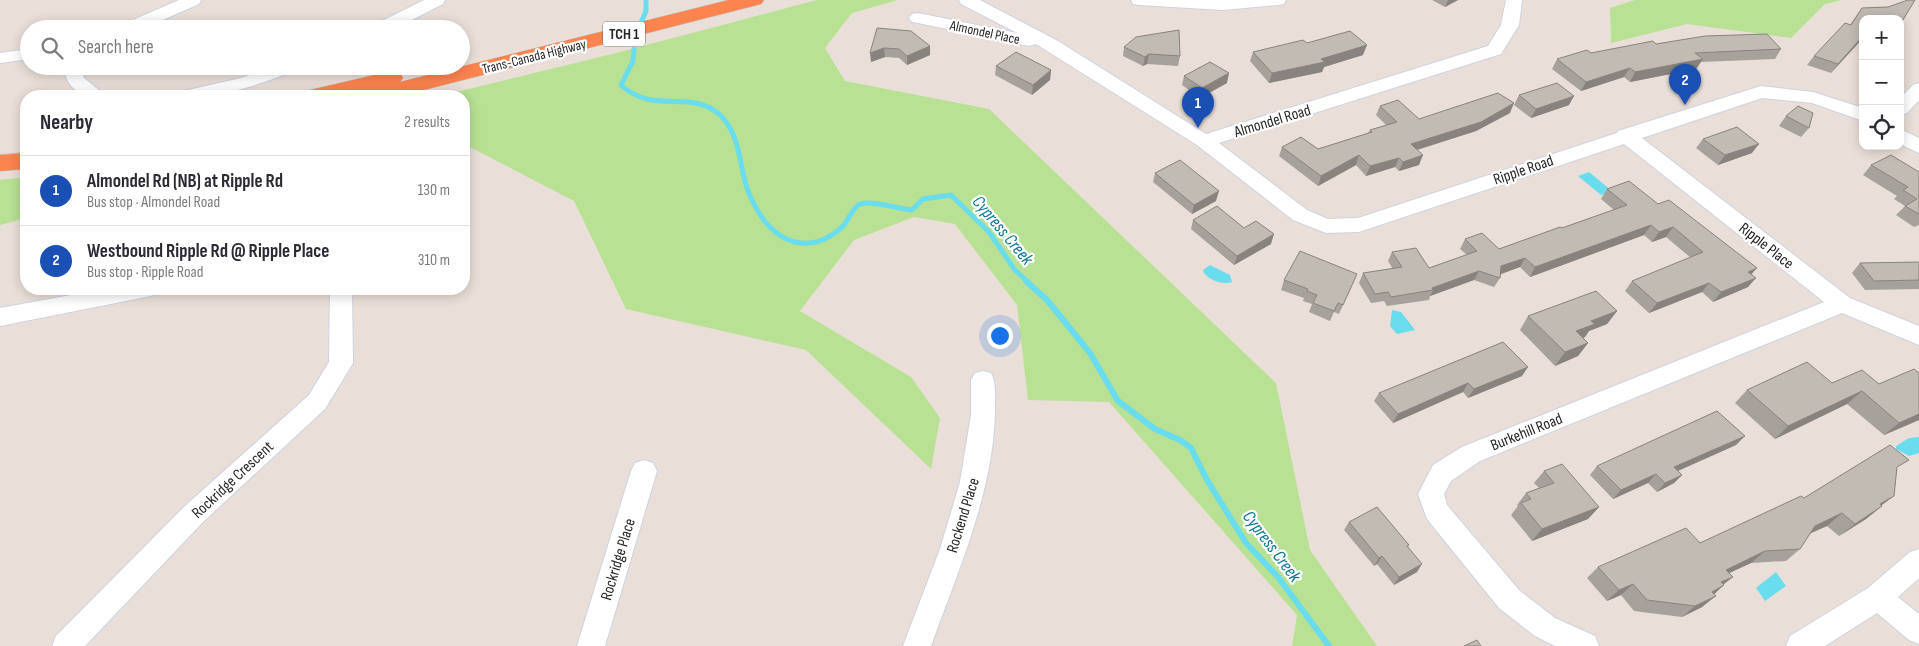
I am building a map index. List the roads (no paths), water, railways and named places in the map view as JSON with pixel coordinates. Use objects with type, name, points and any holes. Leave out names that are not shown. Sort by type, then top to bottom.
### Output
[{"type":"highway","name":"Trans-Canada Highway","points":[[470,67],[704,0]]},
{"type":"highway","name":"Trans-Canada Highway","points":[[470,61],[492,60],[754,0]]},
{"type":"highway","points":[[339,90],[402,75]]},
{"type":"highway","name":"Trans-Canada Highway","points":[[393,90],[442,75]]},
{"type":"highway","points":[[0,148],[20,146]]},
{"type":"highway","points":[[0,163],[20,161]]},
{"type":"street","points":[[147,20],[193,0]]},
{"type":"street","points":[[398,20],[437,0]]},
{"type":"street","points":[[967,0],[1052,45],[1204,141]]},
{"type":"street","points":[[1139,0],[1223,4],[1278,0]]},
{"type":"street","name":"Almondel Road","points":[[1204,141],[1495,50],[1510,26],[1514,0]]},
{"type":"street","name":"Almondel Place","points":[[918,18],[1052,45]]},
{"type":"street","points":[[0,58],[20,55]]},
{"type":"street","points":[[74,75],[75,80],[89,90]]},
{"type":"street","points":[[214,90],[246,83],[267,75]]},
{"type":"street","points":[[1904,105],[1919,89]]},
{"type":"street","name":"Ripple Road","points":[[1204,141],[1300,215],[1326,226],[1360,225],[1625,135],[1761,92],[1788,92],[1810,96],[1859,114]]},
{"type":"street","name":"Ripple Place","points":[[1625,135],[1842,304],[1919,336]]},
{"type":"street","points":[[1904,138],[1919,147]]},
{"type":"street","points":[[0,316],[114,295]]},
{"type":"street","name":"Rockridge Crescent","points":[[66,646],[195,513],[317,402],[341,363],[341,295]]},
{"type":"street","name":"Burkehill Road","points":[[1585,646],[1545,627],[1509,599],[1442,519],[1436,511],[1430,494],[1442,473],[1471,454],[1842,304]]},
{"type":"street","name":"Rockend Place","points":[[918,646],[969,500],[983,440],[985,408],[983,380]]},
{"type":"street","name":"Rockridge Place","points":[[591,646],[644,471]]},
{"type":"street","points":[[1800,646],[1878,597],[1919,560]]},
{"type":"street","points":[[1878,597],[1919,631]]},
{"type":"water","points":[[1589,172],[1612,191],[1601,195],[1578,176]]},
{"type":"water","points":[[1210,265],[1230,275],[1232,282],[1224,283],[1207,276],[1203,270]]},
{"type":"water","points":[[1392,310],[1401,312],[1415,330],[1397,334],[1390,326]]},
{"type":"water","points":[[1919,437],[1919,453],[1909,456],[1896,449],[1896,446],[1909,438]]},
{"type":"water","points":[[1776,572],[1786,586],[1765,601],[1756,588]]},
{"type":"waterway","name":"Cypress Creek","points":[[646,0],[646,11],[635,37],[633,61],[621,85],[634,94],[647,99],[697,103],[709,107],[720,115],[731,129],[734,137],[746,186],[752,201],[763,219],[781,236],[791,241],[812,243],[834,234],[844,225],[853,210],[860,204],[878,204],[912,210],[923,199],[951,195],[989,232],[1015,270],[1028,282]]},
{"type":"waterway","name":"Cypress Creek","points":[[1026,281],[1047,300],[1090,353],[1118,401],[1155,429],[1180,440],[1191,448],[1207,480],[1246,543],[1278,577],[1329,646]]},
{"type":"place","name":"Westbound Ripple Rd @ Ripple Place","points":[[1685,105]]},
{"type":"place","name":"Almondel Rd (NB) at Ripple Rd","points":[[1198,128]]}]
